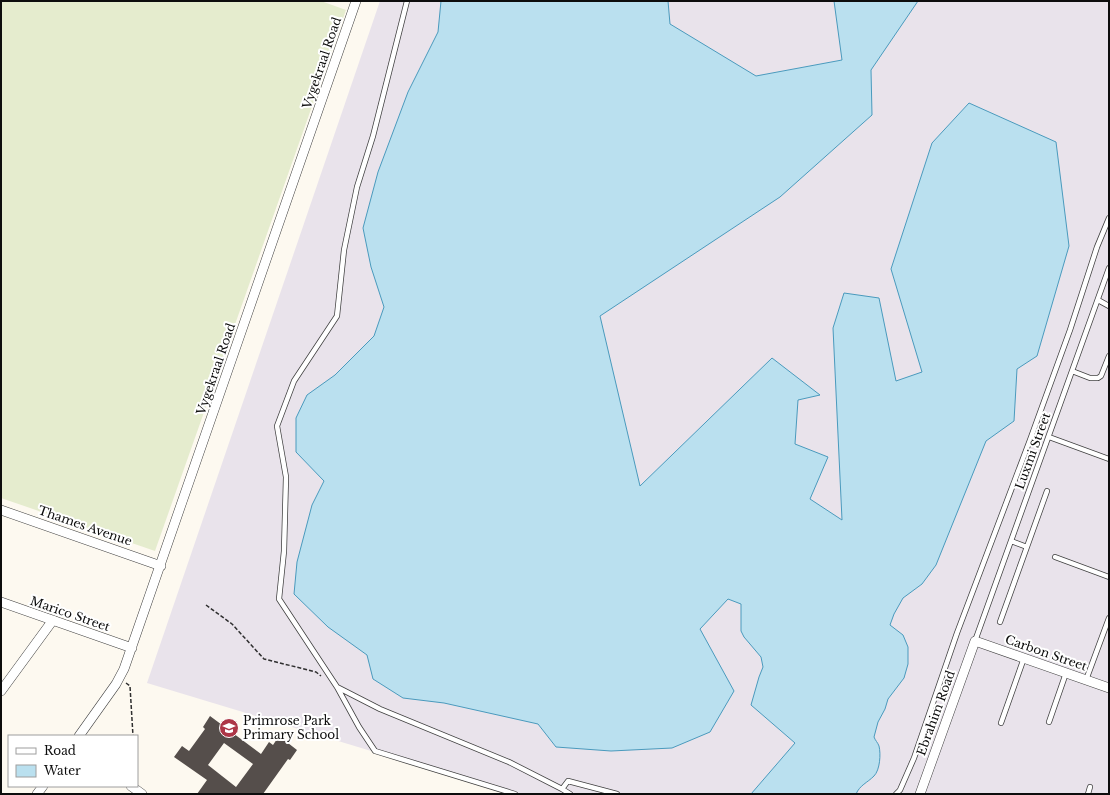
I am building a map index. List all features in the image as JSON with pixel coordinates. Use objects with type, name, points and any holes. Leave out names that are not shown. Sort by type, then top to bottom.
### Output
[{"type":"street","name":"Vygekraal Road","points":[[81,735],[120,678],[132,648],[354,2]]},
{"type":"street","name":"Thames Avenue","points":[[1,510],[161,566]]},
{"type":"street","name":"Marico Street","points":[[1,602],[132,648]]},
{"type":"street","points":[[1,691],[53,620]]},
{"type":"street","name":"Carbon Street","points":[[975,641],[1109,688]]},
{"type":"street","name":"Ebrahim Road","points":[[920,794],[975,641]]},
{"type":"street","points":[[132,787],[142,794]]},
{"type":"lane","points":[[407,1],[373,136],[357,187],[344,250],[337,316],[294,381],[277,426],[286,477],[284,551],[279,599],[337,687],[375,751],[515,794]]},
{"type":"lane","points":[[898,793],[914,758],[957,633],[1030,440],[1070,330],[1097,246],[1109,218]]},
{"type":"lane","name":"Luxmi Street","points":[[975,641],[1109,268]]},
{"type":"lane","points":[[1098,300],[1109,306]]},
{"type":"lane","points":[[1072,371],[1090,378],[1098,378],[1101,376],[1109,356]]},
{"type":"lane","points":[[1049,437],[1109,459]]},
{"type":"lane","points":[[1000,622],[1047,491]]},
{"type":"lane","points":[[1011,541],[1027,547]]},
{"type":"lane","points":[[1055,556],[1109,576]]},
{"type":"lane","points":[[1086,680],[1109,618]]},
{"type":"lane","points":[[1001,723],[1024,658]]},
{"type":"lane","points":[[1049,722],[1066,673]]},
{"type":"lane","points":[[337,687],[380,709],[509,762],[570,794]]},
{"type":"lane","points":[[562,789],[568,781],[617,794]]},
{"type":"lane","points":[[1088,794],[1090,786]]},
{"type":"path","points":[[206,605],[232,624],[264,658],[316,672],[321,676]]},
{"type":"path","points":[[120,678],[130,686],[133,735]]},
{"type":"shaded area","points":[[380,1],[1109,1],[1109,794],[513,794],[147,683]]},
{"type":"green space","points":[[1,1],[321,1],[346,10],[155,551],[1,498]]},
{"type":"water","points":[[441,1],[668,1],[670,24],[756,76],[842,60],[834,1],[918,1],[871,70],[872,115],[780,197],[600,316],[640,486],[772,358],[820,395],[798,400],[795,444],[828,457],[810,499],[842,520],[833,328],[844,293],[879,298],[896,381],[922,372],[891,269],[932,143],[969,103],[1056,142],[1069,246],[1037,356],[1017,369],[1014,421],[986,441],[936,565],[922,584],[903,598],[894,614],[890,625],[903,635],[908,647],[908,664],[904,678],[888,699],[885,709],[878,722],[874,737],[880,749],[880,762],[878,770],[856,794],[751,794],[795,743],[751,705],[763,667],[761,657],[744,637],[741,631],[741,604],[728,599],[700,629],[734,691],[710,732],[672,748],[611,751],[556,747],[538,724],[444,703],[403,698],[373,679],[367,655],[328,627],[294,594],[297,562],[312,505],[324,481],[296,452],[296,418],[307,395],[335,375],[374,336],[384,307],[371,267],[363,228],[378,172],[408,92],[438,32]]},
{"type":"building","points":[[210,716],[261,754],[269,742],[273,745],[279,736],[297,750],[290,760],[288,759],[263,794],[197,794],[207,780],[174,757],[182,746],[189,751],[205,729],[203,727]],"holes":[[[224,743],[253,764],[236,787],[208,765]]]},
{"type":"place","name":"Primrose Park Primary School","points":[[229,728]]}]
